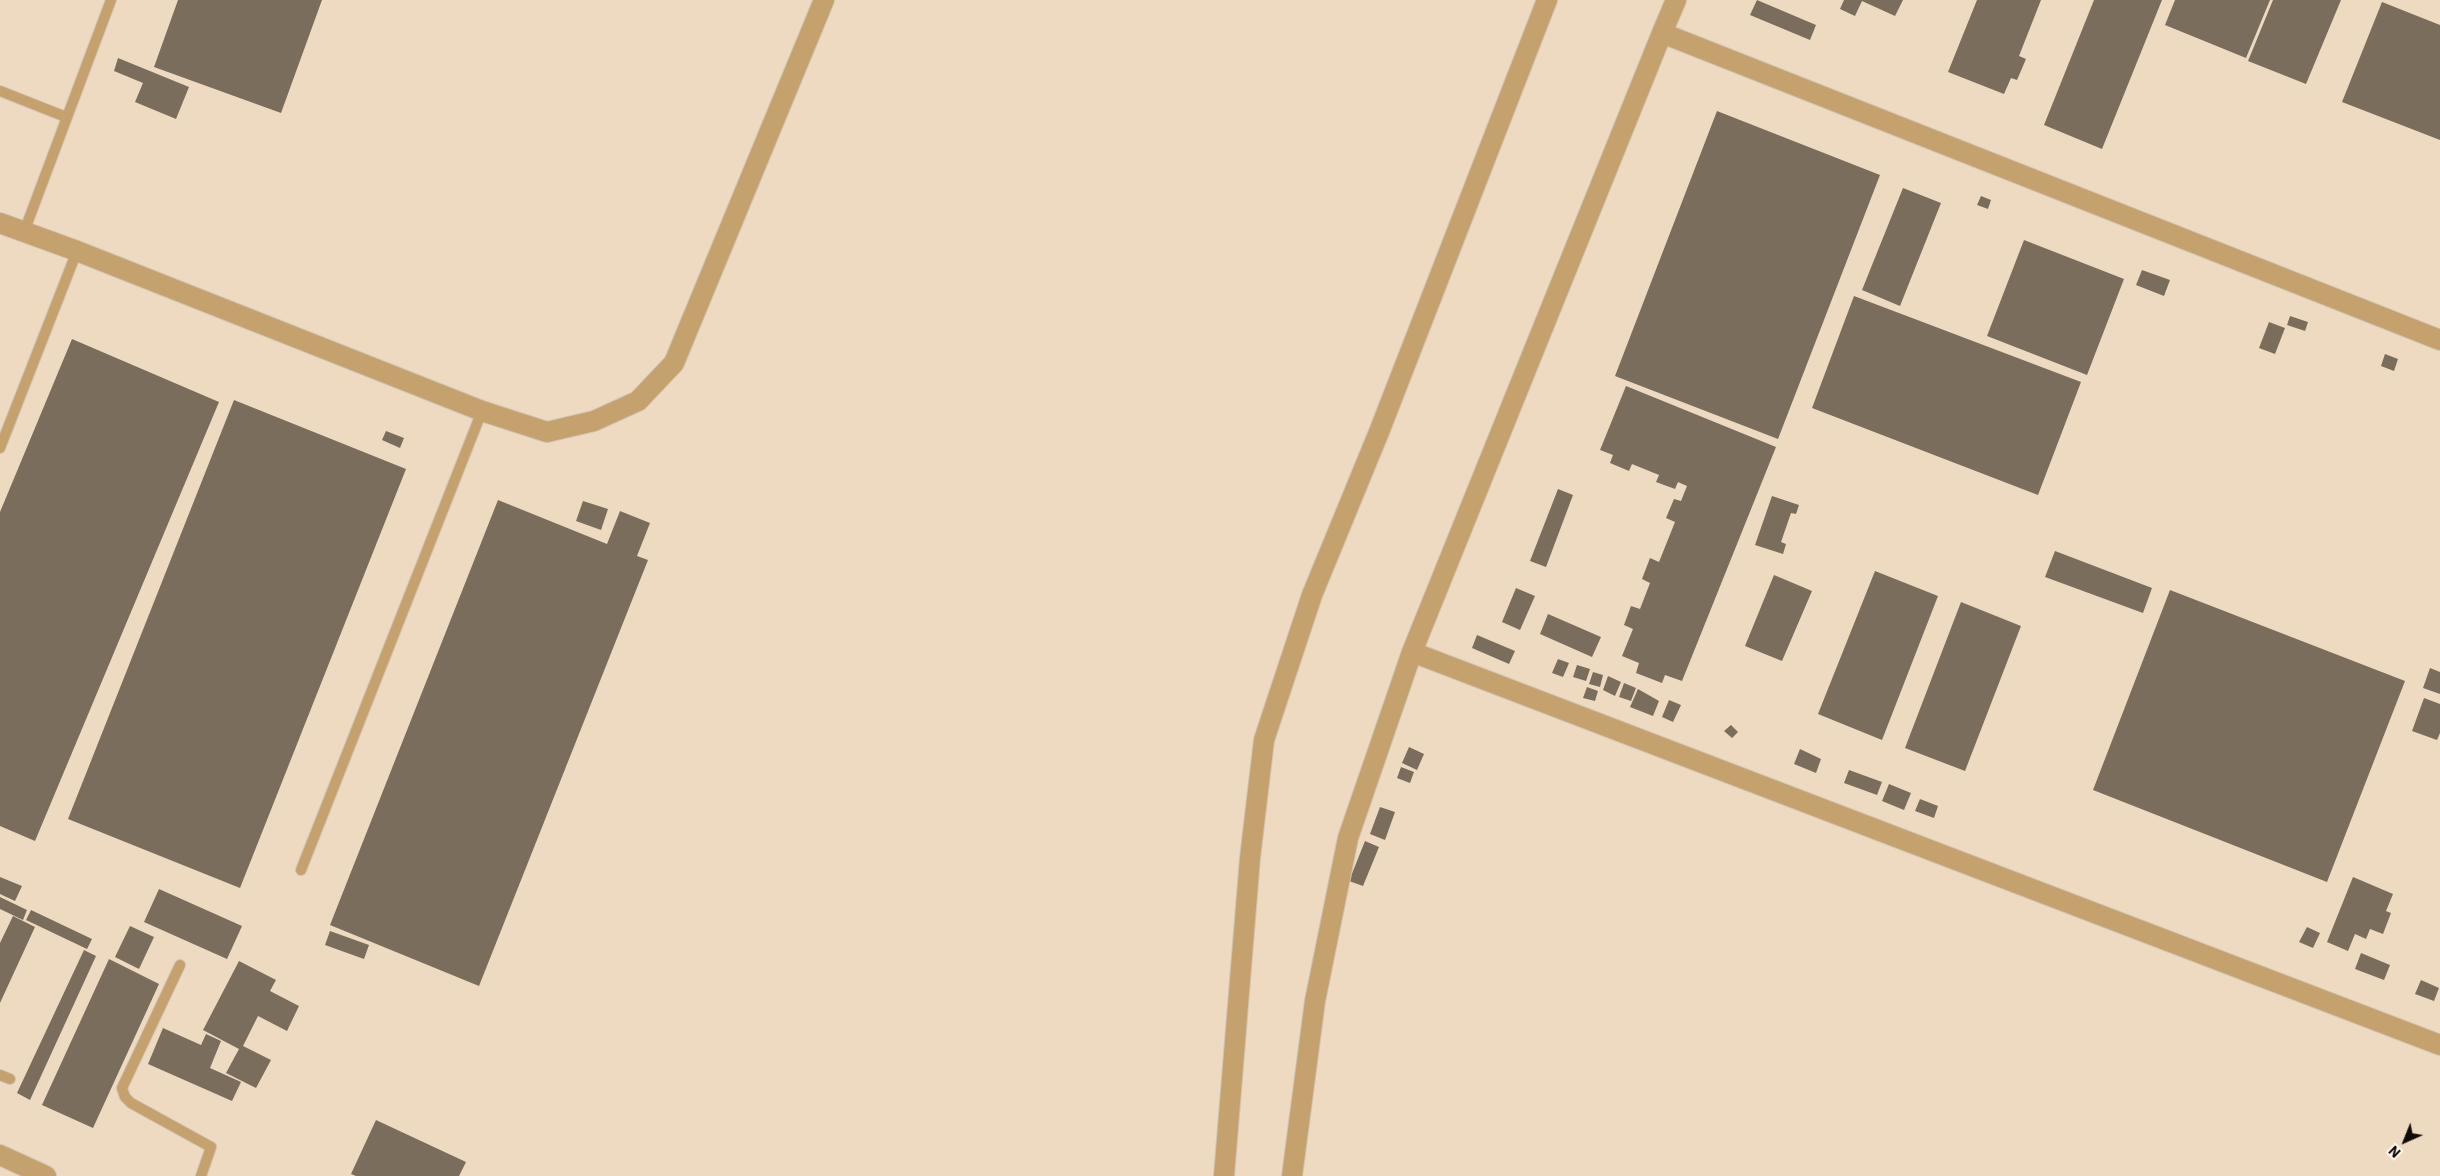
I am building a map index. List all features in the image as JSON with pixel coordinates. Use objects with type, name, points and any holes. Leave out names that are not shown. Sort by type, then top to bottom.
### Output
[{"type":"street","points":[[0,223],[77,251],[482,411],[548,432],[594,421],[638,401],[674,363],[824,0]]},
{"type":"street","points":[[1224,1176],[1250,858],[1264,740],[1312,595],[1380,432],[1547,0]]},
{"type":"street","points":[[1292,1176],[1315,1001],[1348,838],[1412,652],[1676,0]]},
{"type":"street","points":[[1662,33],[2440,340]]},
{"type":"street","points":[[1412,652],[2440,1045]]},
{"type":"street","points":[[0,1155],[46,1176]]},
{"type":"lane","points":[[24,232],[111,0]]},
{"type":"lane","points":[[0,91],[66,117]]},
{"type":"lane","points":[[0,448],[77,251]]},
{"type":"lane","points":[[301,870],[482,411]]},
{"type":"lane","points":[[180,965],[122,1088],[125,1097],[131,1103],[211,1147],[201,1176]]},
{"type":"lane","points":[[0,1075],[10,1080]]},
{"type":"shaded area","points":[[0,0],[2440,0],[2440,1176],[0,1176]]},
{"type":"building","points":[[178,0],[322,0],[281,113],[154,67]]},
{"type":"building","points":[[1757,0],[1816,25],[1810,40],[1750,15]]},
{"type":"building","points":[[1844,0],[1903,0],[1895,16],[1862,1],[1855,16],[1840,9]]},
{"type":"building","points":[[1977,0],[2041,0],[2019,56],[2026,59],[2017,80],[2011,78],[2004,94],[1948,72]]},
{"type":"building","points":[[2094,0],[2162,0],[2102,149],[2044,125]]},
{"type":"building","points":[[2175,0],[2270,0],[2246,58],[2165,25]]},
{"type":"building","points":[[2273,0],[2341,0],[2306,84],[2248,61]]},
{"type":"building","points":[[2382,2],[2440,25],[2440,140],[2342,102]]},
{"type":"building","points":[[118,58],[189,87],[176,119],[135,102],[143,83],[114,71]]},
{"type":"building","points":[[1717,111],[1880,175],[1778,439],[1615,376]]},
{"type":"building","points":[[1903,188],[1941,203],[1900,306],[1862,290]]},
{"type":"building","points":[[1981,196],[1991,200],[1988,209],[1977,205]]},
{"type":"building","points":[[2024,240],[2124,279],[2087,375],[1987,336]]},
{"type":"building","points":[[2142,270],[2170,280],[2164,296],[2136,285]]},
{"type":"building","points":[[1854,296],[2081,382],[2038,495],[1812,408]]},
{"type":"building","points":[[2290,316],[2308,322],[2305,331],[2287,325]]},
{"type":"building","points":[[2269,322],[2285,328],[2275,354],[2259,348]]},
{"type":"building","points":[[72,339],[219,402],[35,841],[0,826],[0,512]]},
{"type":"building","points":[[2385,354],[2398,359],[2394,371],[2381,366]]},
{"type":"building","points":[[1626,386],[1776,447],[1682,681],[1665,675],[1662,683],[1636,673],[1639,663],[1622,656],[1633,629],[1624,625],[1631,606],[1640,609],[1650,583],[1642,579],[1650,558],[1659,562],[1675,522],[1666,518],[1674,499],[1681,501],[1687,486],[1678,482],[1675,489],[1656,482],[1659,475],[1632,464],[1629,471],[1610,463],[1613,455],[1600,450]]},
{"type":"building","points":[[234,400],[406,469],[240,888],[68,819]]},
{"type":"building","points":[[386,431],[404,438],[400,448],[382,440]]},
{"type":"building","points":[[1558,489],[1573,495],[1546,567],[1530,561]]},
{"type":"building","points":[[1772,496],[1799,505],[1796,514],[1791,513],[1781,542],[1786,544],[1783,554],[1755,545]]},
{"type":"building","points":[[498,500],[607,544],[620,511],[650,523],[637,556],[648,560],[479,986],[330,925]]},
{"type":"building","points":[[583,501],[608,509],[601,530],[576,521]]},
{"type":"building","points":[[2055,551],[2152,588],[2143,613],[2045,577]]},
{"type":"building","points":[[1875,571],[1938,596],[1882,740],[1818,714]]},
{"type":"building","points":[[1774,575],[1812,591],[1782,661],[1745,646]]},
{"type":"building","points":[[1516,588],[1535,596],[1520,630],[1502,622]]},
{"type":"building","points":[[2170,590],[2405,681],[2327,882],[2093,790]]},
{"type":"building","points":[[1961,602],[2021,626],[1965,771],[1905,748]]},
{"type":"building","points":[[1548,614],[1601,637],[1592,657],[1540,634]]},
{"type":"building","points":[[1477,635],[1515,651],[1509,664],[1472,648]]},
{"type":"building","points":[[1558,659],[1569,663],[1563,677],[1552,673]]},
{"type":"building","points":[[1577,665],[1590,669],[1586,681],[1573,677]]},
{"type":"building","points":[[2430,668],[2440,672],[2440,694],[2423,688]]},
{"type":"building","points":[[1593,672],[1603,675],[1600,687],[1589,684]]},
{"type":"building","points":[[1608,676],[1621,682],[1615,696],[1603,690]]},
{"type":"building","points":[[1624,683],[1636,688],[1631,701],[1619,697]]},
{"type":"building","points":[[1587,687],[1598,691],[1595,701],[1583,698]]},
{"type":"building","points":[[1638,689],[1659,701],[1653,716],[1630,707]]},
{"type":"building","points":[[2424,698],[2440,704],[2440,733],[2437,740],[2412,731]]},
{"type":"building","points":[[1669,700],[1681,705],[1673,722],[1662,717]]},
{"type":"building","points":[[1731,725],[1738,732],[1732,738],[1724,731]]},
{"type":"building","points":[[1409,747],[1424,754],[1417,770],[1402,763]]},
{"type":"building","points":[[1800,749],[1821,759],[1816,773],[1794,764]]},
{"type":"building","points":[[1401,767],[1414,772],[1410,783],[1397,778]]},
{"type":"building","points":[[1849,770],[1882,782],[1877,795],[1844,783]]},
{"type":"building","points":[[1889,784],[1911,793],[1904,810],[1882,801]]},
{"type":"building","points":[[1920,799],[1938,806],[1934,818],[1915,811]]},
{"type":"building","points":[[1380,807],[1395,812],[1385,840],[1370,834]]},
{"type":"building","points":[[1365,841],[1379,847],[1363,886],[1349,881]]},
{"type":"building","points":[[0,877],[22,886],[15,901],[0,894]]},
{"type":"building","points":[[2353,877],[2393,894],[2386,911],[2391,913],[2383,934],[2370,929],[2366,939],[2355,934],[2348,951],[2327,942]]},
{"type":"building","points":[[159,889],[242,926],[227,959],[144,922]]},
{"type":"building","points":[[0,897],[27,910],[23,920],[0,909]]},
{"type":"building","points":[[31,910],[92,939],[87,949],[26,920]]},
{"type":"building","points":[[13,916],[35,927],[0,1003],[0,943]]},
{"type":"building","points":[[130,926],[154,937],[139,969],[115,957]]},
{"type":"building","points":[[2307,927],[2320,933],[2313,948],[2299,942]]},
{"type":"building","points":[[330,931],[369,945],[364,959],[325,945]]},
{"type":"building","points":[[84,950],[96,956],[30,1100],[17,1093]]},
{"type":"building","points":[[2361,953],[2390,965],[2384,980],[2355,969]]},
{"type":"building","points":[[109,959],[159,984],[93,1128],[42,1105]]},
{"type":"building","points":[[239,961],[276,980],[270,991],[299,1006],[287,1031],[258,1016],[243,1046],[271,1060],[256,1088],[226,1073],[239,1049],[203,1030]]},
{"type":"building","points":[[2421,980],[2439,988],[2434,1001],[2415,994]]},
{"type":"building","points":[[163,1028],[201,1045],[206,1034],[221,1041],[210,1068],[241,1082],[232,1101],[148,1064]]},
{"type":"building","points":[[376,1120],[466,1162],[459,1176],[356,1176],[351,1174]]}]
